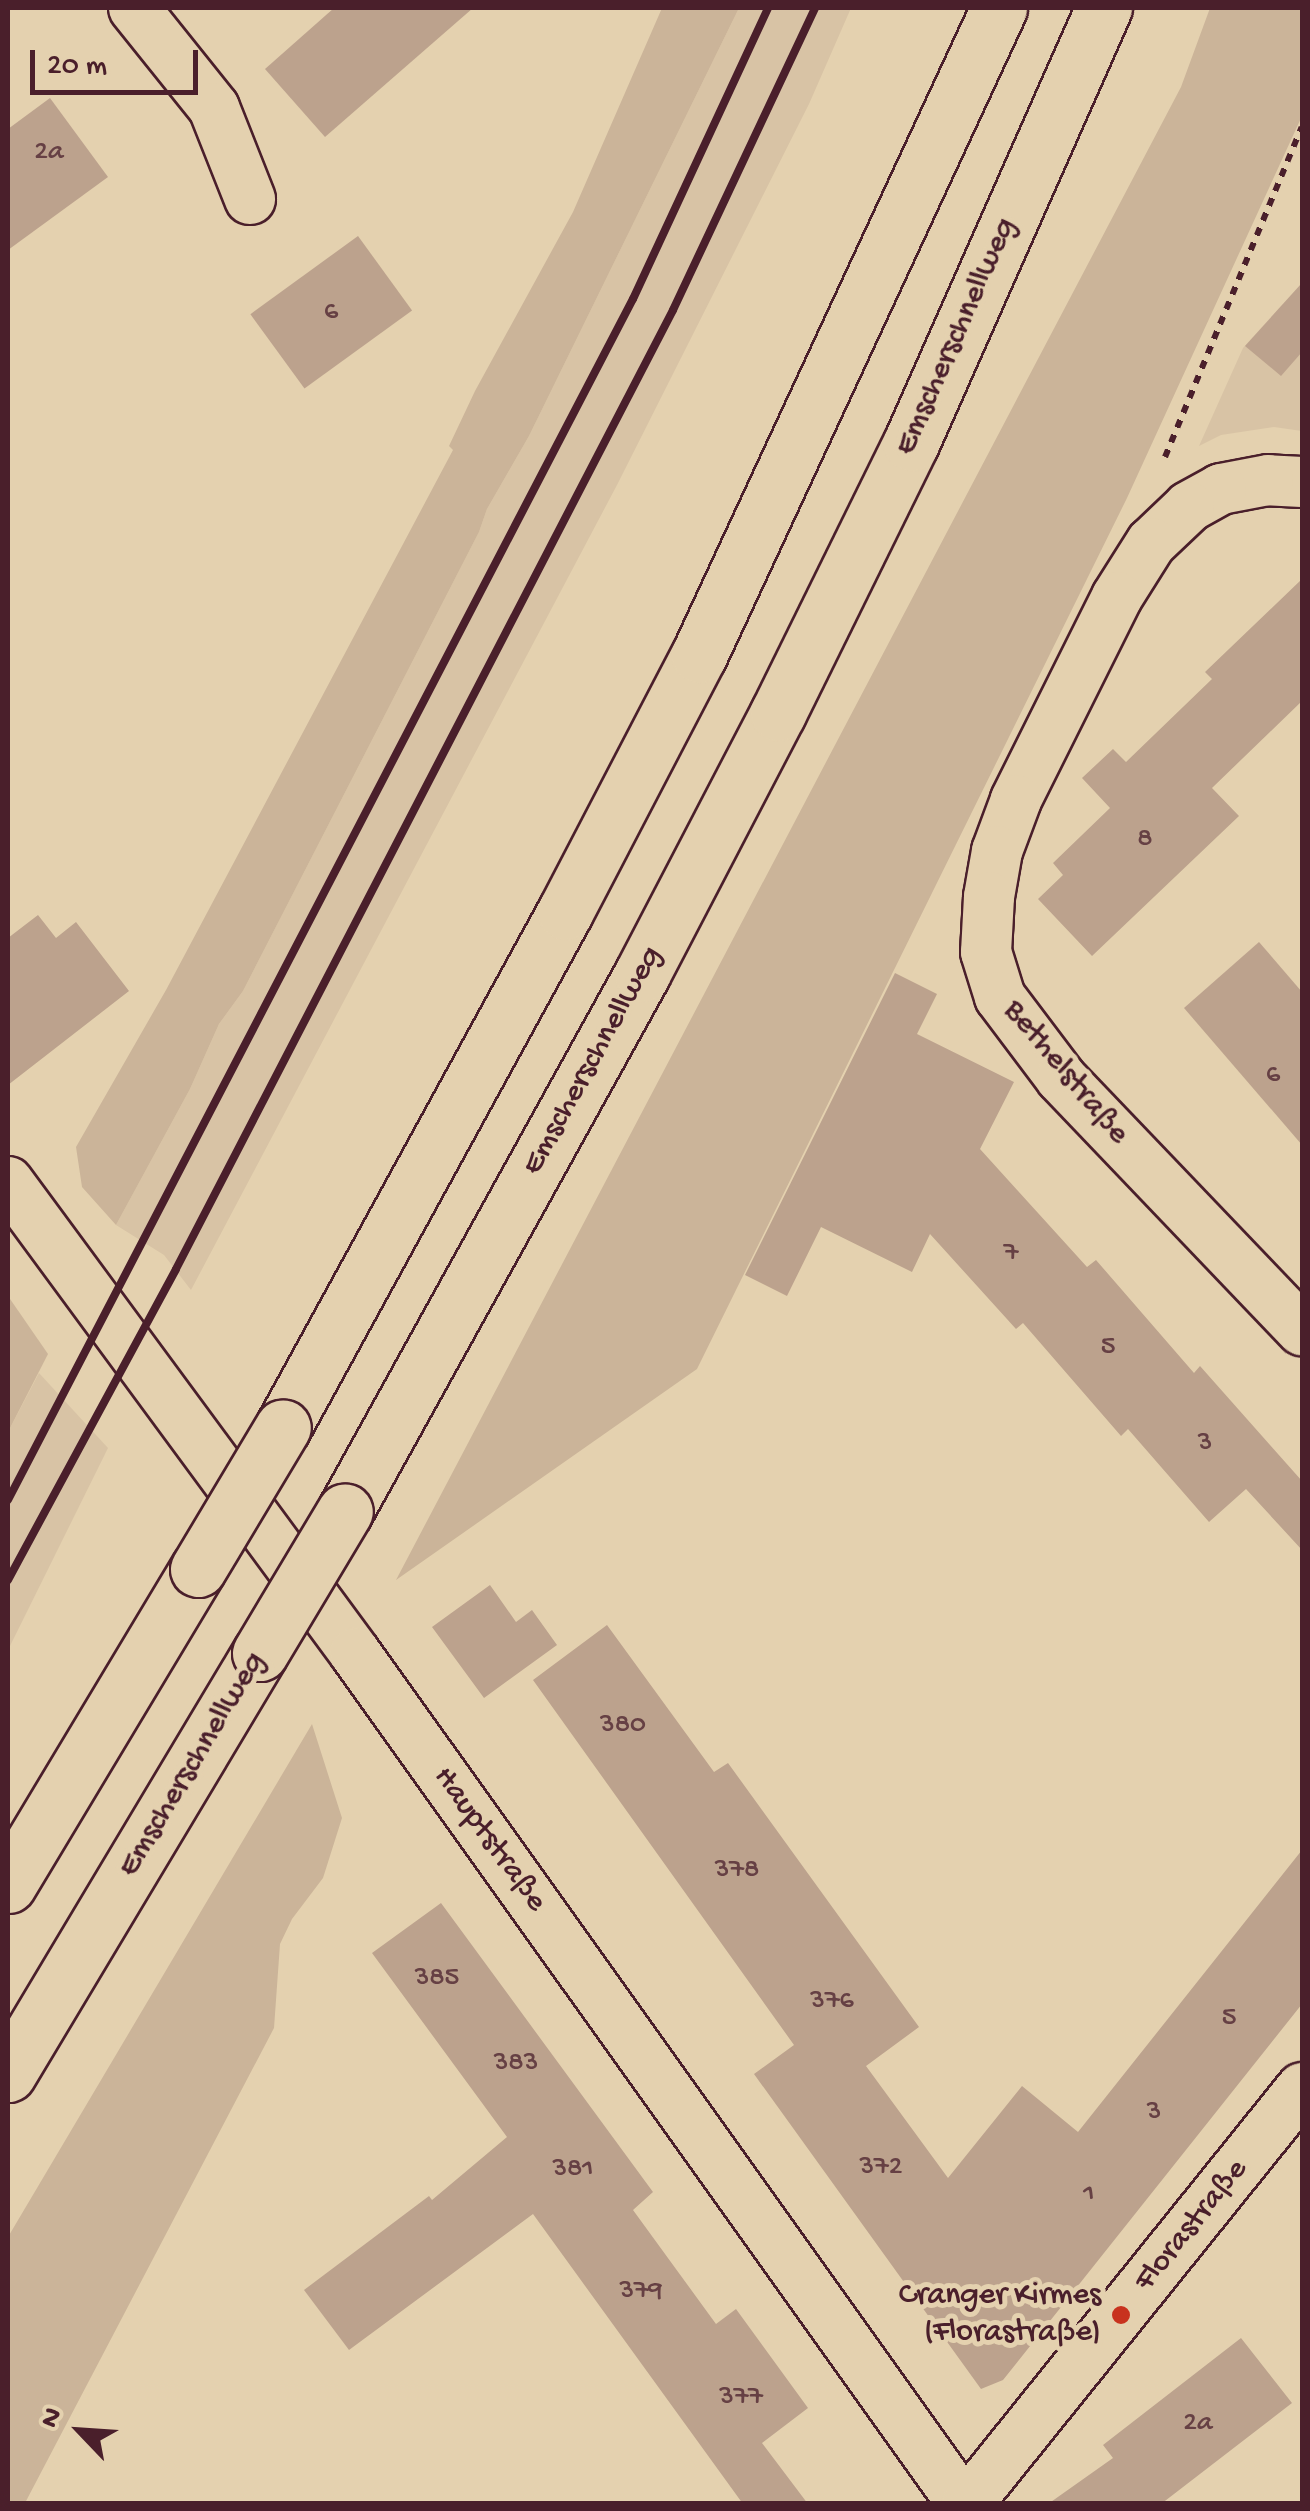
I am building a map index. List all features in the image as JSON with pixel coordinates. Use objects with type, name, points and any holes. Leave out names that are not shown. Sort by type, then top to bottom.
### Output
[{"type":"highway","points":[[8,1885],[283,1427],[565,912],[698,655],[999,8]]},
{"type":"highway","name":"Emscherschnellweg","points":[[8,2074],[345,1511],[642,974],[778,713],[911,443],[1104,8]]},
{"type":"street","points":[[134,8],[214,108],[250,199]]},
{"type":"street","name":"Bethelstraße","points":[[1302,482],[1268,480],[1221,489],[1189,507],[1152,543],[1117,597],[1010,817],[988,896],[986,952],[1000,997],[1061,1078],[1302,1330]]},
{"type":"street","name":"Hauptstraße","points":[[8,1182],[355,1653],[965,2504]]},
{"type":"street","name":"Florastraße","points":[[965,2504],[1302,2088]]},
{"type":"path","points":[[1189,507],[1164,460],[1302,127]]},
{"type":"shaded area","points":[[662,8],[739,8],[529,436],[487,509],[479,532],[243,991],[219,1024],[190,1089],[116,1225],[82,1187],[76,1147],[166,990],[453,450],[449,446],[475,391],[573,212]]},
{"type":"shaded area","points":[[739,8],[851,8],[809,104],[617,485],[191,1290],[164,1255],[116,1225],[190,1089],[219,1024],[243,991],[479,532],[487,509],[529,436]]},
{"type":"shaded area","points":[[1210,8],[1302,8],[1302,116],[1127,498],[697,1369],[396,1580],[1181,87]]},
{"type":"shaded area","points":[[1302,283],[1302,431],[1274,427],[1221,435],[1199,446],[1243,348]]},
{"type":"shaded area","points":[[8,1296],[48,1354],[8,1432]]},
{"type":"shaded area","points":[[39,1373],[108,1448],[8,1650],[8,1432]]},
{"type":"shaded area","points":[[312,1724],[342,1818],[323,1878],[292,1919],[280,1944],[274,2028],[25,2503],[8,2503],[8,2237]]},
{"type":"building","points":[[334,8],[473,8],[325,137],[265,69]]},
{"type":"building","points":[[50,98],[108,177],[8,250],[8,129]]},
{"type":"building","points":[[358,236],[412,310],[304,389],[250,314]]},
{"type":"building","points":[[1302,283],[1302,352],[1281,376],[1245,346]]},
{"type":"building","points":[[1302,579],[1302,701],[1212,788],[1239,816],[1092,956],[1038,899],[1063,875],[1053,863],[1110,808],[1082,778],[1113,749],[1126,762],[1212,679],[1205,672]]},
{"type":"building","points":[[38,915],[56,938],[76,922],[129,991],[8,1085],[8,938]]},
{"type":"building","points":[[1259,942],[1302,992],[1302,1145],[1184,1008]]},
{"type":"building","points":[[895,973],[937,994],[917,1034],[1014,1082],[980,1149],[1087,1267],[1096,1260],[1194,1373],[1200,1366],[1302,1481],[1302,1550],[1246,1489],[1209,1522],[1128,1429],[1121,1436],[1023,1323],[1016,1329],[930,1234],[912,1272],[821,1227],[787,1296],[745,1275]]},
{"type":"building","points":[[490,1585],[516,1622],[532,1610],[557,1645],[484,1698],[432,1627]]},
{"type":"building","points":[[607,1625],[714,1772],[728,1763],[919,2027],[866,2066],[948,2178],[1022,2086],[1078,2132],[1302,1850],[1302,2004],[1003,2380],[981,2389],[754,2074],[794,2045],[533,1680]]},
{"type":"building","points":[[441,1903],[653,2192],[633,2210],[716,2324],[736,2309],[808,2408],[762,2443],[808,2504],[743,2504],[533,2214],[349,2350],[304,2290],[429,2196],[432,2200],[507,2137],[372,1953]]},
{"type":"building","points":[[1241,2338],[1292,2403],[1161,2504],[1048,2504],[1113,2458],[1103,2445]]},
{"type":"railway","points":[[8,1500],[633,299],[768,8]]},
{"type":"railway","points":[[8,1580],[176,1269],[673,310],[815,8]]},
{"type":"place","name":"Cranger Kirmes (Florastraße)","points":[[1121,2315]]}]
